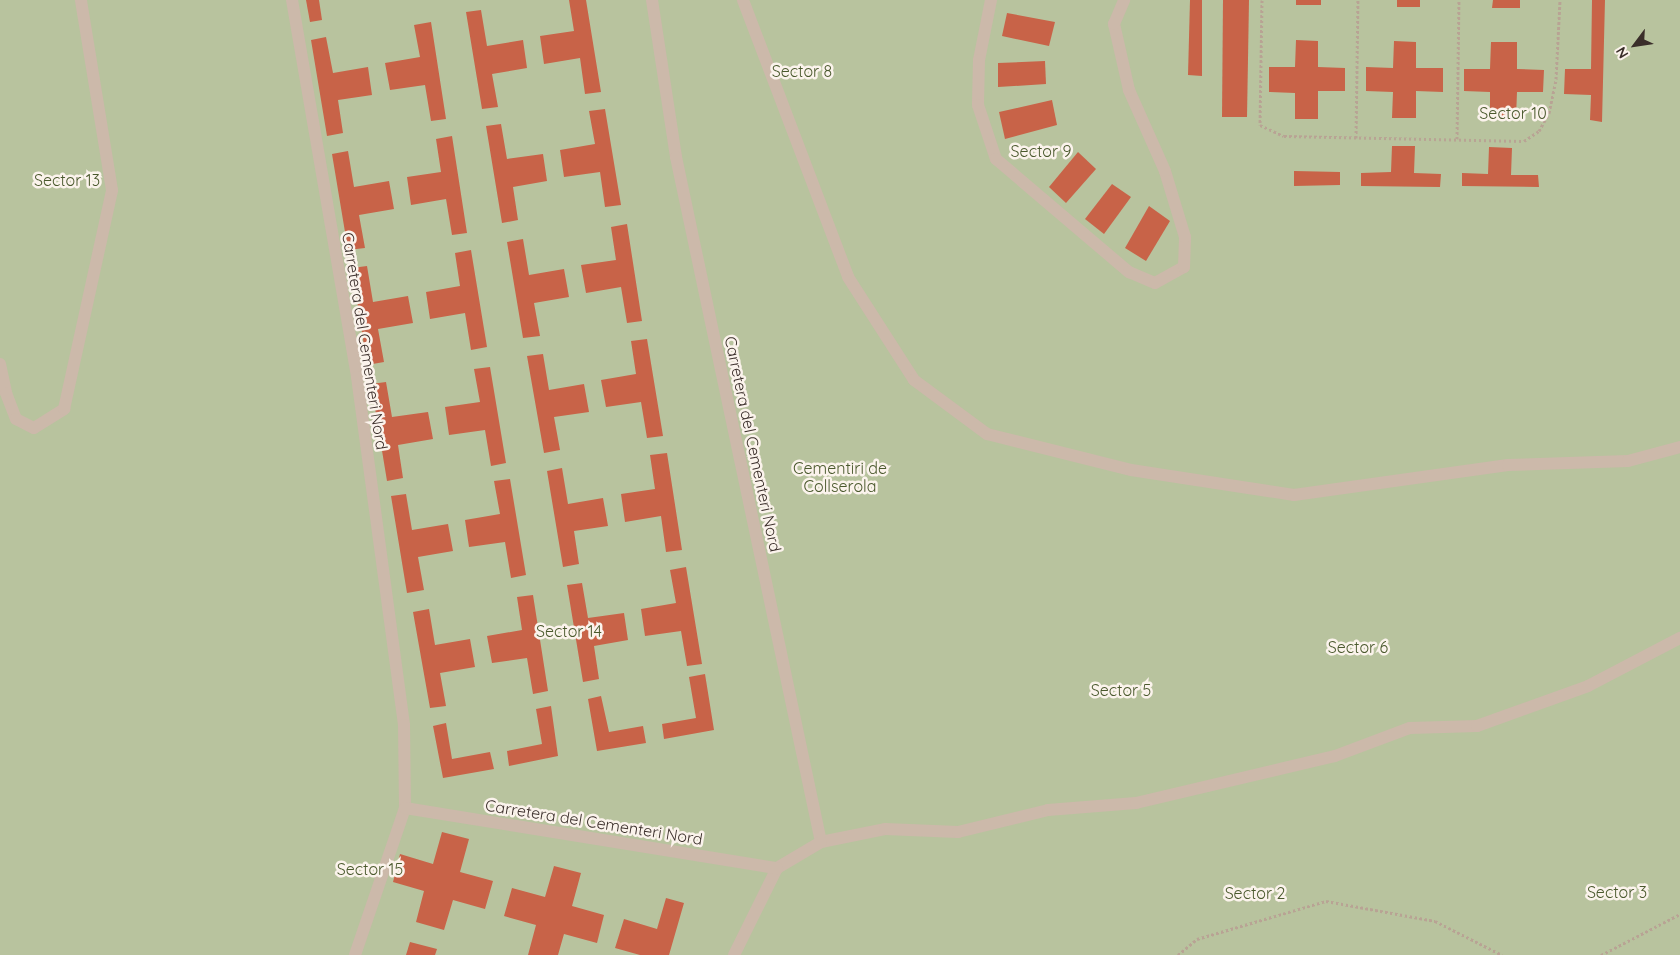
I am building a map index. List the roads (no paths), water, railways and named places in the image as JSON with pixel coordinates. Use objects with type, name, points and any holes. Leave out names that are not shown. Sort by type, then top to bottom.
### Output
[{"type":"street","points":[[0,364],[6,393],[16,419],[34,428],[64,409],[112,190],[81,0]]},
{"type":"street","name":"Carretera del Cementeri Nord","points":[[292,0],[357,378],[404,725],[405,808],[355,955]]},
{"type":"street","name":"Carretera del Cementeri Nord","points":[[652,0],[676,157],[822,842]]},
{"type":"street","points":[[743,0],[848,277],[914,380],[987,434],[1131,470],[1294,494],[1508,465],[1628,460],[1680,447]]},
{"type":"street","points":[[991,0],[978,60],[978,105],[996,159],[1129,272],[1155,283],[1184,267],[1185,237],[1165,171],[1129,90],[1114,24],[1124,0]]},
{"type":"street","points":[[734,955],[777,868],[822,842],[885,829],[958,832],[1048,810],[1136,802],[1335,756],[1410,728],[1477,726],[1588,686],[1680,638]]},
{"type":"street","name":"Carretera del Cementeri Nord","points":[[405,808],[777,868]]},
{"type":"park label","name":"Sector 8","points":[[802,71]]},
{"type":"park label","name":"Sector 10","points":[[1513,113]]},
{"type":"park label","name":"Sector 9","points":[[1041,151]]},
{"type":"park label","name":"Sector 13","points":[[67,180]]},
{"type":"park label","name":"Cementiri de Collserola","points":[[840,477]]},
{"type":"park label","name":"Sector 14","points":[[569,631]]},
{"type":"park label","name":"Sector 6","points":[[1358,647]]},
{"type":"park label","name":"Sector 5","points":[[1121,690]]},
{"type":"park label","name":"Sector 15","points":[[370,869]]},
{"type":"park label","name":"Sector 3","points":[[1617,892]]},
{"type":"park label","name":"Sector 2","points":[[1255,893]]}]
